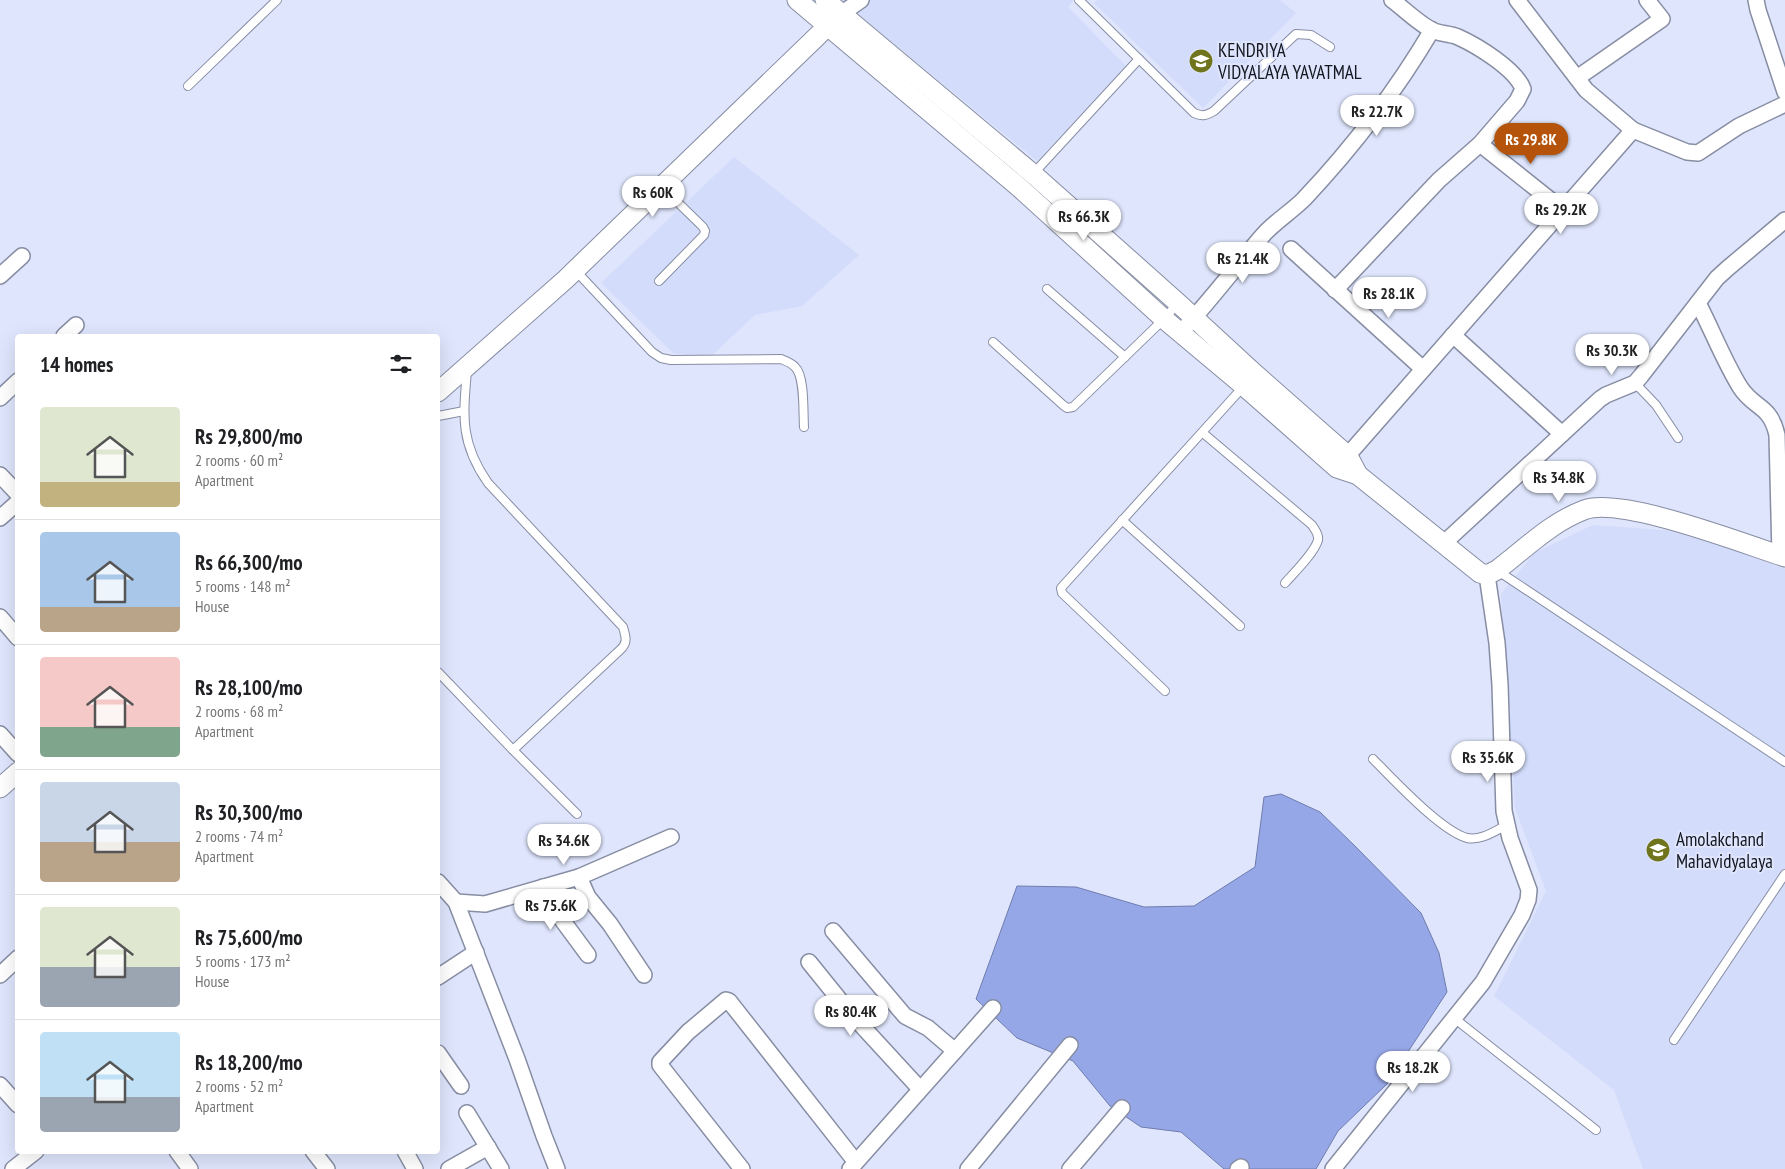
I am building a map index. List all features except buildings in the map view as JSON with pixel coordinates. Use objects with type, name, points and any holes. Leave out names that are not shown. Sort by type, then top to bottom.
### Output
[{"type":"street","points":[[797,0],[834,20],[1033,174],[1194,318],[1250,380],[1342,462],[1480,573],[1492,573],[1554,525],[1567,518],[1586,509],[1614,507],[1672,520],[1782,556],[1777,435],[1780,423],[1741,388],[1698,303]]},
{"type":"street","points":[[825,0],[834,20],[1164,319],[1250,380]]},
{"type":"street","points":[[440,390],[575,270],[834,20],[860,0]]},
{"type":"street","points":[[1335,290],[1439,180],[1480,144],[1520,96],[1522,89],[1521,84],[1506,68],[1487,54],[1460,38],[1432,30],[1392,0]]},
{"type":"street","points":[[1517,0],[1586,90],[1633,130],[1687,152],[1698,153],[1739,126],[1785,104]]},
{"type":"street","points":[[1577,78],[1662,20],[1647,0]]},
{"type":"street","points":[[1756,0],[1785,92]]},
{"type":"street","points":[[1181,332],[1266,233],[1302,201],[1335,165],[1379,110],[1409,68],[1432,30]]},
{"type":"street","points":[[1342,462],[1633,130]]},
{"type":"street","points":[[1480,144],[1563,210]]},
{"type":"street","points":[[1444,543],[1606,394],[1635,383],[1728,268],[1785,220]]},
{"type":"street","points":[[1291,249],[1423,369]]},
{"type":"street","points":[[0,276],[22,256]]},
{"type":"street","points":[[66,334],[76,325]]},
{"type":"street","points":[[1453,335],[1562,434]]},
{"type":"street","points":[[0,398],[15,384]]},
{"type":"street","points":[[0,475],[15,491]]},
{"type":"street","points":[[0,518],[15,505]]},
{"type":"street","points":[[1333,1169],[1483,982],[1522,915],[1528,900],[1529,890],[1506,825],[1504,811],[1500,676],[1492,573]]},
{"type":"street","points":[[0,617],[15,634]]},
{"type":"street","points":[[0,734],[15,751]]},
{"type":"street","points":[[0,788],[15,775]]},
{"type":"street","points":[[456,902],[485,904],[543,888],[579,877],[671,837]]},
{"type":"street","points":[[579,877],[588,897],[610,924],[644,975]]},
{"type":"street","points":[[440,884],[456,902],[558,1169]]},
{"type":"street","points":[[543,888],[557,913],[588,955]]},
{"type":"street","points":[[833,931],[905,1016],[928,1028],[954,1051]]},
{"type":"street","points":[[440,976],[476,952]]},
{"type":"street","points":[[0,975],[15,961]]},
{"type":"street","points":[[809,962],[851,1014],[920,1089]]},
{"type":"street","points":[[742,1169],[660,1065],[661,1058],[726,1000],[853,1165],[993,1008]]},
{"type":"street","points":[[968,1169],[1070,1045]]},
{"type":"street","points":[[440,1056],[461,1086]]},
{"type":"street","points":[[0,1086],[15,1102]]},
{"type":"street","points":[[1070,1169],[1122,1108]]},
{"type":"street","points":[[467,1113],[501,1169]]},
{"type":"street","points":[[449,1169],[488,1147]]},
{"type":"street","points":[[13,1169],[32,1154]]},
{"type":"street","points":[[179,1154],[190,1169]]},
{"type":"street","points":[[315,1154],[327,1169]]},
{"type":"street","points":[[407,1154],[415,1169]]},
{"type":"lane","points":[[188,86],[277,0]]},
{"type":"lane","points":[[1079,0],[1194,113],[1202,116],[1214,111],[1296,34],[1311,35],[1330,47]]},
{"type":"lane","points":[[1020,188],[1139,59]]},
{"type":"lane","points":[[659,281],[704,235],[705,231],[662,187]]},
{"type":"lane","points":[[575,270],[652,352],[661,358],[671,360],[781,359],[789,362],[796,367],[800,375],[804,426]]},
{"type":"lane","points":[[1047,289],[1125,357]]},
{"type":"lane","points":[[993,342],[1067,408],[1072,407],[1164,319],[1178,303]]},
{"type":"lane","points":[[468,365],[464,411],[465,431],[471,453],[479,470],[488,484],[623,627],[626,634],[625,646],[513,750]]},
{"type":"lane","points":[[1165,691],[1061,591],[1062,585],[1250,380]]},
{"type":"lane","points":[[1635,383],[1656,405],[1678,438]]},
{"type":"lane","points":[[440,416],[464,411]]},
{"type":"lane","points":[[1203,433],[1312,525],[1316,531],[1318,538],[1315,546],[1285,583]]},
{"type":"lane","points":[[1122,520],[1240,626]]},
{"type":"lane","points":[[1492,573],[1785,762]]},
{"type":"lane","points":[[440,674],[577,814]]},
{"type":"lane","points":[[1373,759],[1420,806],[1450,829],[1468,838],[1481,838],[1506,825]]},
{"type":"lane","points":[[1674,1040],[1785,874]]},
{"type":"lane","points":[[1454,1018],[1596,1130]]},
{"type":"shaded area","points":[[841,0],[1074,0],[1068,7],[1126,66],[1037,161]]},
{"type":"shaded area","name":"KENDRIYA VIDYALAYA YAVATMAL","points":[[1097,0],[1280,0],[1296,13],[1203,108],[1094,3]]},
{"type":"shaded area","points":[[734,157],[859,255],[802,306],[755,315],[709,358],[673,353],[601,283]]},
{"type":"shaded area","name":"Amolakchand Mahavidyalaya","points":[[1593,525],[1690,532],[1785,569],[1785,1169],[1643,1169],[1614,1090],[1494,996],[1546,891],[1515,808],[1501,594],[1534,553]]},
{"type":"water","points":[[1281,794],[1320,812],[1421,913],[1439,953],[1447,992],[1387,1084],[1338,1131],[1316,1169],[1224,1169],[1181,1132],[1141,1127],[1110,1106],[1073,1061],[1017,1038],[976,999],[1017,886],[1076,887],[1144,907],[1194,906],[1255,867],[1264,797]]},
{"type":"place","name":"KENDRIYA VIDYALAYA YAVATMAL","points":[[1201,61]]},
{"type":"place","name":"Amolakchand Mahavidyalaya","points":[[1658,850]]}]
